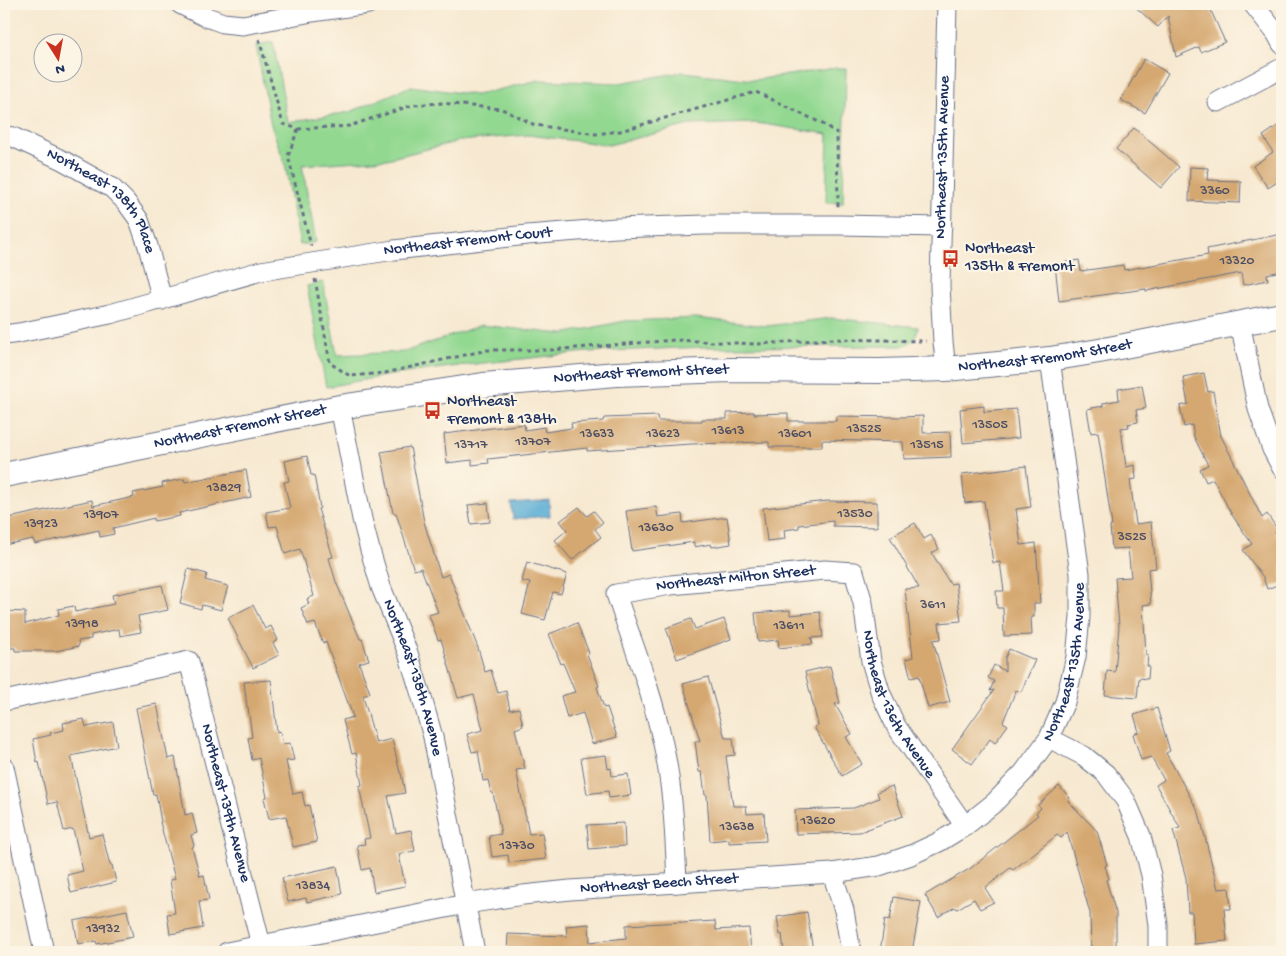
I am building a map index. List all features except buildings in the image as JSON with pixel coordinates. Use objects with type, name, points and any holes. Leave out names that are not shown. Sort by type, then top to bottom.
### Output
[{"type":"street","points":[[180,4],[223,23],[243,25],[368,4]]},
{"type":"street","name":"Northeast 135th Avenue","points":[[946,370],[940,286],[947,4]]},
{"type":"street","points":[[1252,4],[1276,33],[1282,44]]},
{"type":"street","points":[[1218,102],[1282,68]]},
{"type":"street","name":"Northeast 138th Place","points":[[4,136],[13,137],[64,161],[112,188],[126,202],[139,220],[162,300]]},
{"type":"street","name":"Northeast Fremont Court","points":[[4,334],[19,333],[101,316],[261,271],[394,250],[528,235],[616,228],[705,225],[942,227]]},
{"type":"street","name":"Northeast Fremont Street","points":[[4,475],[340,407],[483,385],[617,374],[730,370],[946,370],[1050,359],[1152,342],[1282,314]]},
{"type":"street","points":[[1240,323],[1258,409],[1272,449],[1282,468]]},
{"type":"street","name":"Northeast 135th Avenue","points":[[1050,359],[1080,574],[1080,617],[1076,657],[1065,702],[1049,738],[1084,756],[1106,774],[1126,800],[1141,836],[1151,875],[1158,925],[1158,952]]},
{"type":"street","name":"Northeast 138th Avenue","points":[[340,407],[370,550],[408,654],[432,737],[475,952]]},
{"type":"street","name":"Northeast Milton Street","points":[[677,883],[674,820],[663,741],[652,697],[616,594],[671,585],[825,570],[854,572]]},
{"type":"street","name":"Northeast 136th Avenue","points":[[854,572],[863,603],[871,661],[881,694],[896,726],[965,826]]},
{"type":"street","name":"Northeast 139th Avenue","points":[[4,701],[189,661],[262,945]]},
{"type":"street","name":"Northeast Beech Street","points":[[227,952],[466,904],[523,895],[570,890],[832,873],[879,866],[911,855],[939,842],[965,826],[994,803],[1018,778],[1049,738]]},
{"type":"street","points":[[4,767],[44,952]]},
{"type":"street","points":[[832,873],[844,910],[851,952]]},
{"type":"path","points":[[257,22],[260,42],[283,124],[298,129],[349,126],[413,105],[441,103],[502,109],[535,125],[596,134],[620,131],[756,92],[837,132],[839,225]]},
{"type":"path","points":[[298,129],[288,156],[315,262],[314,278],[330,363],[350,376],[385,373],[487,350],[551,350],[675,340],[756,344],[835,339],[943,342]]},
{"type":"green space","points":[[273,42],[288,122],[350,112],[411,86],[476,95],[539,80],[619,83],[683,72],[754,80],[846,68],[843,203],[826,203],[828,134],[756,123],[689,125],[609,145],[528,135],[460,141],[387,159],[302,165],[316,242],[300,245],[285,164],[271,125],[256,45]]},
{"type":"green space","points":[[323,282],[337,355],[404,352],[481,325],[562,334],[625,321],[696,318],[767,326],[831,318],[918,327],[913,339],[902,346],[706,347],[587,352],[390,375],[326,387],[307,286]]},
{"type":"water","points":[[549,500],[550,516],[513,519],[511,503]]},
{"type":"place","name":"Northeast 135th & Fremont","points":[[951,258]]},
{"type":"place","name":"Northeast Fremont & 138th","points":[[433,411]]}]
